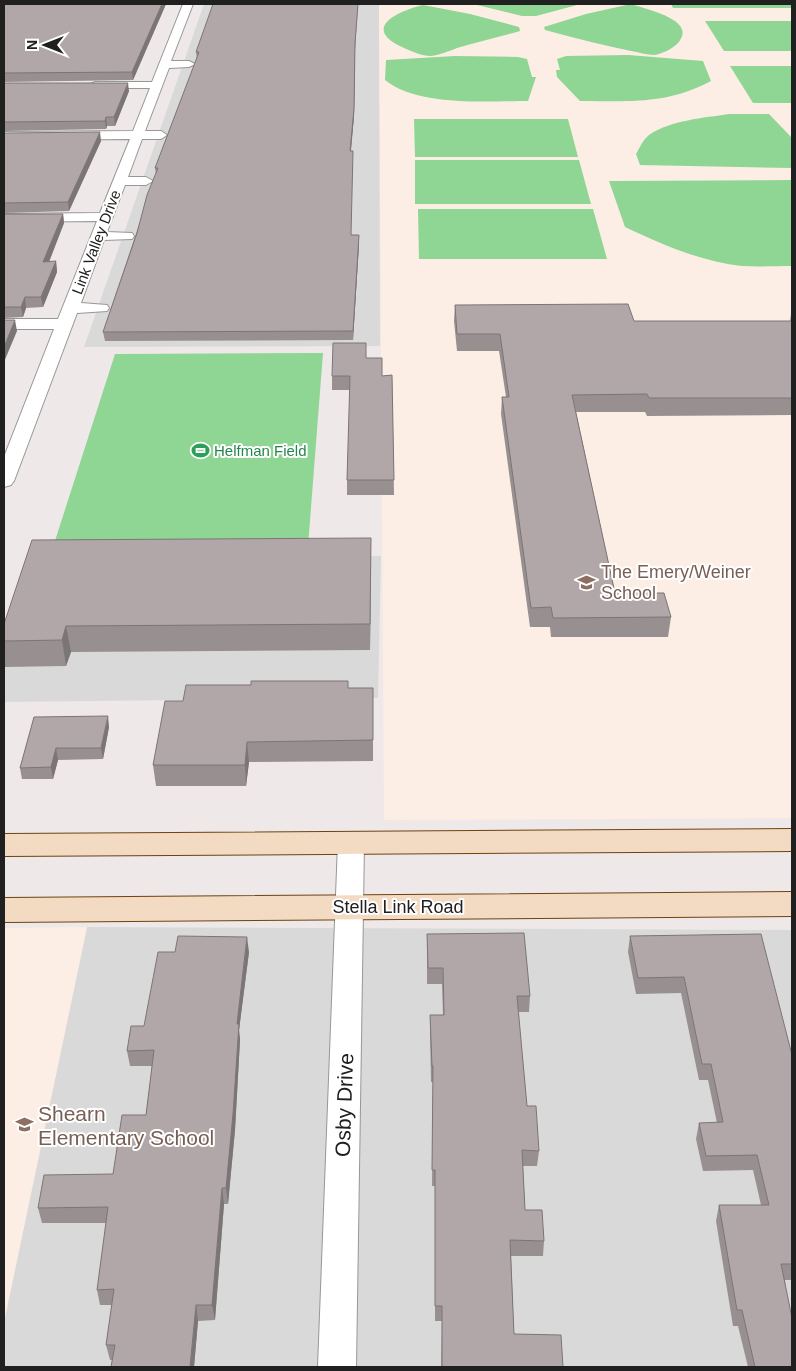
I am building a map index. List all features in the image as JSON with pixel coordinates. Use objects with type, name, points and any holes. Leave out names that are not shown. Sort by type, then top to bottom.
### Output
[{"type":"main road","points":[[4,845],[792,840]]},
{"type":"main road","name":"Stella Link Road","points":[[4,910],[792,904]]},
{"type":"street","name":"Link Valley Drive","points":[[6,472],[137,136],[159,94],[165,64],[181,36],[191,7]]},
{"type":"street","points":[[165,64],[189,64]]},
{"type":"street","points":[[82,85],[159,94]]},
{"type":"street","points":[[4,136],[161,135]]},
{"type":"street","points":[[120,181],[146,181]]},
{"type":"street","points":[[4,218],[106,218]]},
{"type":"street","points":[[98,236],[127,236]]},
{"type":"street","points":[[70,308],[101,308]]},
{"type":"street","points":[[4,324],[64,324]]},
{"type":"street","name":"Osby Drive","points":[[336,1367],[351,843]]},
{"type":"shaded area","points":[[204,4],[379,4],[380,346],[84,347]]},
{"type":"shaded area","name":"The Emery/Weiner School","points":[[379,4],[792,4],[792,818],[384,820]]},
{"type":"shaded area","points":[[381,556],[378,698],[4,702],[4,648],[34,558]]},
{"type":"shaded area","points":[[87,927],[792,930],[792,1367],[4,1367],[4,1322]]},
{"type":"shaded area","name":"Shearn Elementary School","points":[[87,927],[4,1322],[4,928]]},
{"type":"green space","points":[[473,4],[581,4],[536,16],[522,16]]},
{"type":"green space","points":[[631,4],[658,12],[676,22],[681,28],[683,35],[678,43],[664,52],[651,55],[567,36],[545,30],[544,27],[586,14]]},
{"type":"green space","points":[[671,4],[792,4],[792,8],[673,8]]},
{"type":"green space","points":[[423,5],[470,14],[519,27],[520,31],[438,55],[420,54],[405,49],[390,40],[384,33],[384,27],[388,21],[403,11]]},
{"type":"green space","points":[[705,21],[792,21],[792,51],[724,51]]},
{"type":"green space","points":[[628,55],[703,61],[711,81],[694,89],[662,98],[631,101],[580,101],[557,77],[556,70],[560,70],[557,59],[566,56]]},
{"type":"green space","points":[[455,56],[518,57],[527,59],[532,77],[536,77],[528,101],[454,101],[434,99],[399,89],[385,80],[386,60]]},
{"type":"green space","points":[[730,66],[792,66],[792,103],[753,103]]},
{"type":"green space","points":[[729,114],[769,114],[792,138],[792,168],[640,165],[636,154],[649,135],[667,126],[688,120]]},
{"type":"green space","points":[[414,119],[568,119],[578,157],[415,157]]},
{"type":"green space","points":[[415,160],[579,160],[591,204],[415,204]]},
{"type":"green space","points":[[792,180],[792,266],[742,266],[712,261],[667,246],[625,227],[609,181]]},
{"type":"green space","points":[[418,209],[593,209],[607,259],[419,259]]},
{"type":"green space","name":"Helfman Field","points":[[323,353],[308,546],[53,547],[115,354]]},
{"type":"building","points":[[4,4],[162,4],[132,72],[4,73]]},
{"type":"building","points":[[213,4],[358,4],[355,43],[354,109],[350,151],[353,151],[351,235],[359,235],[353,331],[103,332],[137,233],[147,195],[158,168],[155,168],[199,52],[196,52]]},
{"type":"building","points":[[4,83],[128,83],[114,117],[106,117],[105,121],[4,122]]},
{"type":"building","points":[[100,132],[68,202],[4,203],[4,133]]},
{"type":"building","points":[[4,214],[63,214],[43,262],[56,261],[41,297],[25,297],[21,307],[4,307]]},
{"type":"building","points":[[628,304],[634,321],[792,321],[792,398],[649,398],[647,394],[572,395],[615,593],[664,593],[671,617],[553,618],[551,607],[531,608],[502,397],[509,397],[500,334],[457,334],[455,305]]},
{"type":"building","points":[[4,320],[15,320],[4,347]]},
{"type":"building","points":[[333,343],[366,343],[366,358],[382,358],[382,376],[392,375],[394,480],[347,480],[350,376],[332,376]]},
{"type":"building","points":[[371,538],[370,624],[66,626],[62,640],[4,641],[4,624],[32,540]]},
{"type":"building","points":[[251,681],[348,681],[348,688],[373,688],[373,740],[247,742],[245,765],[153,765],[165,701],[183,701],[186,685],[251,685]]},
{"type":"building","points":[[108,716],[101,748],[56,748],[51,767],[20,768],[34,717]]},
{"type":"building","points":[[524,933],[530,996],[517,996],[527,1106],[536,1106],[539,1151],[522,1150],[525,1210],[542,1210],[544,1241],[510,1240],[514,1334],[561,1335],[563,1367],[442,1367],[442,1306],[435,1306],[435,1170],[432,1170],[433,1066],[430,1015],[444,1015],[443,968],[428,968],[427,934]]},
{"type":"building","points":[[761,934],[792,1055],[792,1264],[781,1264],[792,1318],[792,1367],[755,1367],[742,1310],[737,1310],[719,1205],[769,1205],[757,1155],[706,1156],[699,1123],[723,1122],[711,1064],[702,1064],[684,977],[638,978],[630,936]]},
{"type":"building","points":[[178,936],[247,937],[237,1024],[239,1024],[233,1114],[226,1188],[222,1188],[212,1305],[196,1305],[190,1367],[111,1367],[115,1345],[106,1345],[114,1289],[97,1290],[108,1207],[38,1208],[44,1175],[113,1174],[122,1115],[146,1115],[154,1050],[127,1051],[131,1026],[144,1026],[158,952],[175,952]]},
{"type":"place","name":"Helfman Field","points":[[200,450]]},
{"type":"place","name":"The Emery/Weiner School","points":[[587,582]]},
{"type":"place","name":"Shearn Elementary School","points":[[24,1125]]}]
